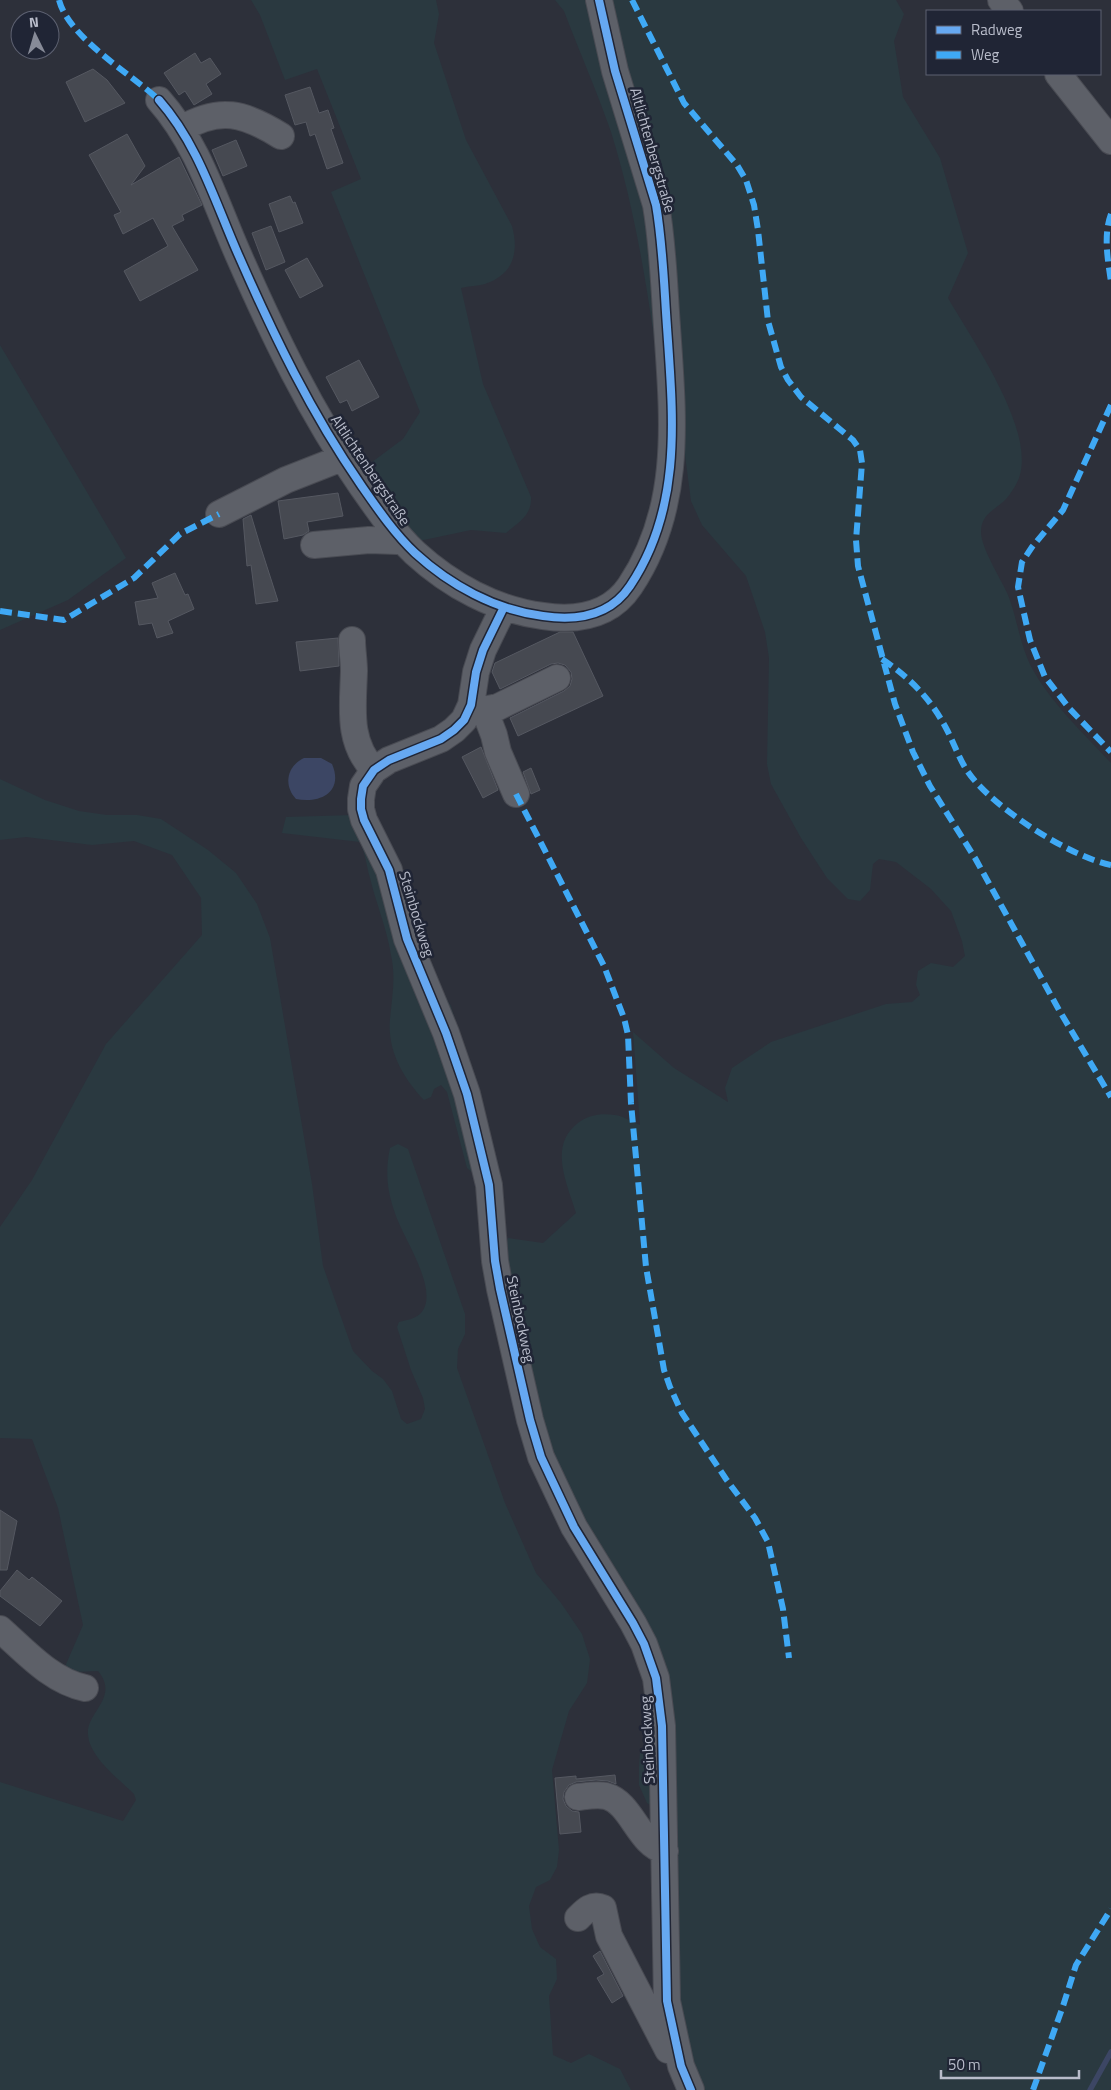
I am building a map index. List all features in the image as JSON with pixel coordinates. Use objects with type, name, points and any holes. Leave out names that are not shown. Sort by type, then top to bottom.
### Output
[{"type":"street","name":"Altlichtenbergstraße","points":[[159,100],[181,129],[196,155],[238,255],[277,337],[324,427],[342,458],[402,540],[443,575],[463,588],[504,607],[538,616],[566,618],[593,615],[611,606],[623,596],[636,577],[659,524],[668,490],[672,456],[671,396],[660,227],[652,186],[616,71],[599,0]]},
{"type":"street","points":[[1001,0],[1009,10]]},
{"type":"street","points":[[1059,75],[1111,141]]},
{"type":"street","points":[[181,129],[201,119],[224,113],[236,114],[256,121],[281,136]]},
{"type":"street","points":[[219,514],[286,480],[342,458]]},
{"type":"street","points":[[314,544],[402,540]]},
{"type":"street","points":[[504,607],[481,656],[477,707],[492,728],[501,760],[516,794]]},
{"type":"street","points":[[352,640],[354,733],[363,756],[368,780]]},
{"type":"street","points":[[346,813],[368,780],[389,760],[434,742],[450,733],[477,707],[498,706],[557,678]]},
{"type":"street","name":"Steinbockweg","points":[[368,780],[362,814],[388,865],[407,939],[446,1033],[477,1133],[489,1185],[498,1281],[535,1439],[550,1477],[574,1527],[633,1623],[644,1644],[656,1678],[662,1726],[667,2001],[688,2084]]},
{"type":"street","points":[[0,1629],[56,1676],[70,1684],[85,1688]]},
{"type":"street","points":[[578,1797],[600,1795],[612,1799],[623,1808],[654,1846],[665,1851]]},
{"type":"street","points":[[578,1918],[590,1908],[598,1906],[603,1908],[613,1944],[662,2040],[688,2084]]},
{"type":"shaded area","points":[[251,0],[436,0],[439,14],[434,43],[466,140],[512,226],[514,236],[515,245],[512,261],[502,274],[495,280],[485,284],[461,288],[483,384],[531,497],[527,513],[520,522],[506,533],[471,530],[419,541],[392,509],[364,468],[403,439],[420,412],[331,192],[361,179],[317,69],[285,80],[260,15]]},
{"type":"shaded area","points":[[555,0],[896,0],[904,14],[894,41],[903,97],[940,158],[968,253],[948,298],[999,386],[1018,436],[1022,458],[1019,478],[1014,488],[1007,498],[990,512],[984,520],[981,532],[982,539],[1008,595],[1025,652],[1035,674],[1065,714],[1111,763],[1111,2090],[700,2090],[678,2012],[671,1819],[647,1803],[639,1785],[640,1752],[649,1739],[671,1731],[560,1486],[502,1257],[508,1238],[543,1243],[576,1213],[562,1165],[562,1154],[569,1132],[578,1123],[591,1116],[610,1114],[640,1125],[633,1032],[674,1068],[728,1102],[725,1088],[732,1068],[771,1042],[886,1004],[912,1002],[920,995],[916,985],[918,971],[931,963],[953,967],[965,956],[962,941],[951,911],[931,889],[896,862],[879,859],[873,864],[870,890],[860,901],[848,899],[827,878],[801,838],[771,784],[767,764],[769,658],[765,632],[746,576],[702,525],[691,501],[680,417],[659,342],[654,337],[637,234],[618,157],[606,117],[564,11]]},
{"type":"shaded area","points":[[0,345],[126,558],[68,600],[0,630]]},
{"type":"shaded area","points":[[0,779],[45,800],[79,811],[107,815],[137,815],[161,819],[208,850],[236,873],[257,904],[270,938],[312,1184],[323,1266],[353,1351],[372,1371],[383,1379],[392,1391],[401,1419],[407,1424],[421,1419],[425,1409],[423,1398],[411,1370],[397,1327],[399,1322],[420,1314],[426,1304],[426,1292],[424,1279],[392,1205],[387,1173],[390,1148],[398,1144],[408,1149],[465,1314],[465,1334],[458,1349],[457,1368],[505,1503],[536,1573],[561,1603],[582,1634],[590,1659],[587,1683],[569,1711],[552,1770],[559,1850],[557,1867],[550,1880],[536,1887],[529,1906],[532,1929],[540,1947],[556,1959],[557,1979],[549,1996],[553,2055],[571,2063],[589,2054],[620,2069],[631,2090],[0,2090],[0,1782],[123,1821],[136,1800],[134,1794],[99,1759],[90,1743],[89,1726],[104,1697],[104,1680],[98,1671],[73,1672],[64,1669],[83,1625],[58,1508],[32,1439],[0,1438],[0,1227],[32,1180],[106,1044],[202,935],[201,898],[172,855],[134,841],[92,845],[26,837],[0,840]]},
{"type":"shaded area","points":[[354,815],[429,971],[451,1006],[462,1043],[474,1174],[467,1168],[447,1092],[441,1085],[434,1089],[431,1097],[424,1100],[403,1073],[394,1052],[390,1030],[393,987],[392,963],[387,936],[360,842],[282,833],[286,817]]},
{"type":"water","points":[[304,758],[321,758],[332,764],[335,782],[328,794],[321,798],[313,800],[296,799],[289,788],[288,782],[291,771],[298,761]]},
{"type":"building","points":[[195,53],[201,63],[210,58],[221,74],[206,84],[212,94],[194,105],[185,91],[179,95],[164,73]]},
{"type":"building","points":[[93,69],[107,80],[125,103],[85,122],[66,82]]},
{"type":"building","points":[[310,87],[319,113],[328,110],[334,128],[331,129],[343,163],[327,169],[315,134],[310,136],[306,122],[295,125],[285,95]]},
{"type":"building","points":[[127,134],[145,166],[131,185],[179,157],[202,205],[182,215],[184,220],[172,226],[198,270],[140,301],[124,271],[168,246],[153,218],[123,234],[114,215],[121,212],[89,155]]},
{"type":"building","points":[[236,140],[247,166],[223,176],[212,150]]},
{"type":"building","points":[[290,196],[293,203],[295,202],[303,223],[279,232],[269,204]]},
{"type":"building","points":[[271,226],[285,262],[266,270],[252,233]]},
{"type":"building","points":[[307,258],[323,286],[300,298],[285,270]]},
{"type":"building","points":[[359,360],[379,397],[352,411],[347,400],[340,403],[326,377]]},
{"type":"building","points":[[338,493],[343,516],[307,522],[309,531],[303,535],[284,539],[278,501]]},
{"type":"building","points":[[251,515],[278,601],[256,604],[251,565],[247,566],[243,519]]},
{"type":"building","points":[[175,573],[185,595],[188,594],[194,609],[168,621],[173,633],[157,638],[152,623],[139,625],[135,602],[158,598],[152,583]]},
{"type":"building","points":[[560,632],[573,632],[603,696],[518,736],[510,718],[564,691],[570,686],[571,672],[565,665],[551,664],[500,689],[492,672],[495,663]]},
{"type":"building","points":[[338,638],[339,666],[300,671],[296,642]]},
{"type":"building","points":[[481,747],[498,790],[483,798],[462,757]]},
{"type":"building","points":[[531,768],[540,790],[531,794],[523,772]]},
{"type":"building","points":[[0,1510],[17,1521],[7,1570],[0,1570]]},
{"type":"building","points":[[17,1570],[29,1580],[32,1577],[62,1601],[40,1626],[0,1596],[0,1591]]},
{"type":"building","points":[[615,1775],[616,1784],[596,1780],[576,1782],[569,1785],[564,1792],[563,1799],[566,1806],[572,1811],[579,1812],[581,1832],[560,1834],[555,1778],[576,1776],[576,1779]]},
{"type":"building","points":[[600,1951],[623,1996],[612,2003],[597,1978],[604,1974],[593,1956]]},
{"type":"waterway","points":[[1090,2090],[1111,2052]]},
{"type":"marked path","points":[[59,0],[65,14],[87,41],[159,100]]},
{"type":"marked path","points":[[632,0],[684,103],[737,165],[746,180],[754,205],[758,230],[768,321],[781,367],[801,397],[853,440],[860,450],[862,463],[856,540],[858,566],[895,704],[913,752],[930,786],[975,858],[1059,1010],[1111,1097]]},
{"type":"marked path","points":[[1111,214],[1107,231],[1111,282]]},
{"type":"marked path","points":[[1111,405],[1063,510],[1022,562],[1018,587],[1030,640],[1045,677],[1069,708],[1111,752]]},
{"type":"marked path","points":[[0,611],[64,620],[134,578],[180,534],[219,514]]},
{"type":"marked path","points":[[882,659],[919,689],[933,707],[946,728],[962,762],[979,786],[1013,815],[1033,829],[1075,852],[1111,865]]},
{"type":"marked path","points":[[516,794],[604,966],[624,1018],[628,1035],[631,1103],[646,1267],[664,1370],[682,1413],[726,1479],[755,1518],[768,1542],[783,1609],[789,1658]]},
{"type":"marked path","points":[[1033,2090],[1076,1965],[1111,1909]]},
{"type":"cycle path","points":[[159,100],[185,135],[205,174],[265,314],[309,401],[343,458],[386,520],[415,553],[429,565],[443,576],[474,594],[491,602],[525,613],[568,618],[580,617],[603,610],[613,604],[630,586],[647,556],[659,525],[667,493],[671,460],[671,394],[663,266],[656,205],[615,71],[599,0]]},
{"type":"cycle path","points":[[504,607],[483,650],[476,672],[471,705],[464,720],[441,739],[389,760],[374,770],[363,786],[361,809],[364,820],[389,870],[407,939],[446,1033],[467,1094],[489,1185],[495,1261],[500,1289],[530,1420],[541,1457],[574,1527],[644,1644],[656,1678],[662,1726],[667,2001],[681,2066],[691,2090]]}]
